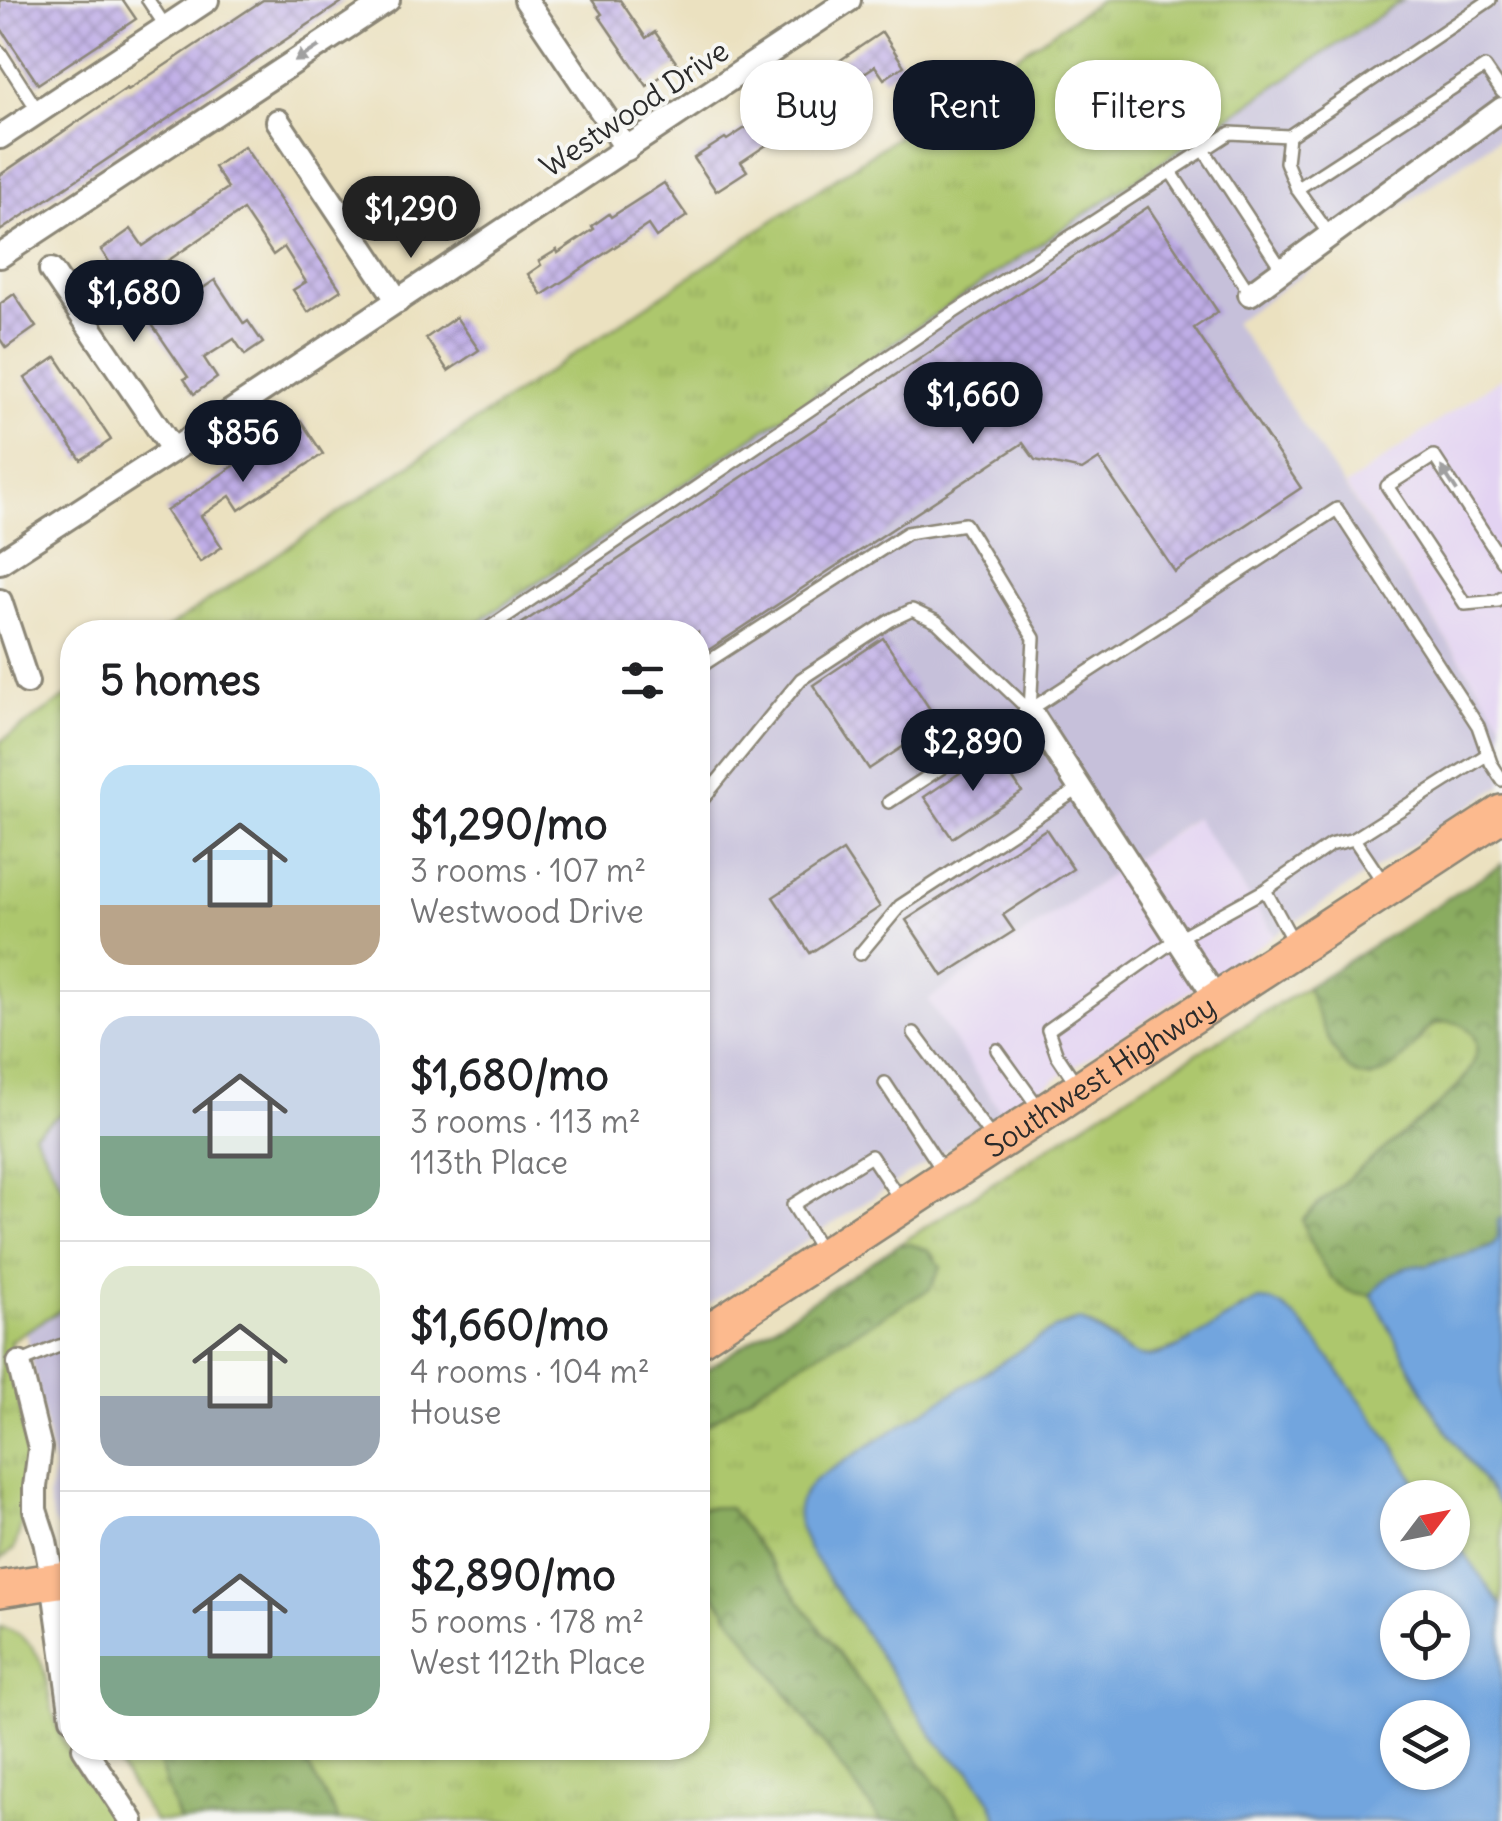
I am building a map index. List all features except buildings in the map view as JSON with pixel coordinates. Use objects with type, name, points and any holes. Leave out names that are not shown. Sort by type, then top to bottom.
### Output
[{"type":"main road","name":"Southwest Highway","points":[[710,1330],[1502,813]]},
{"type":"main road","points":[[0,1589],[60,1580]]},
{"type":"street","points":[[0,136],[207,0]]},
{"type":"street","points":[[0,256],[388,0]]},
{"type":"street","points":[[526,0],[627,149]]},
{"type":"street","name":"Westwood Drive","points":[[0,562],[849,0]]},
{"type":"street","points":[[1250,294],[1502,109]]},
{"type":"street","points":[[278,122],[398,301]]},
{"type":"street","points":[[51,270],[173,450]]},
{"type":"street","points":[[0,601],[27,682]]},
{"type":"street","points":[[1030,711],[1216,998]]},
{"type":"street","points":[[19,1363],[40,1448],[35,1510],[60,1575]]},
{"type":"street","points":[[92,1760],[132,1821]]},
{"type":"lane","points":[[148,0],[166,27]]},
{"type":"lane","points":[[1221,138],[1230,132],[1289,136],[1490,0]]},
{"type":"lane","points":[[0,52],[38,111]]},
{"type":"lane","points":[[1297,189],[1485,67],[1502,92]]},
{"type":"lane","points":[[1289,136],[1286,162],[1297,189],[1329,234]]},
{"type":"lane","points":[[501,620],[945,318],[1204,150],[1283,271]]},
{"type":"lane","points":[[1171,172],[1250,294]]},
{"type":"lane","points":[[1502,561],[1434,456],[1387,486],[1465,604],[1502,598]]},
{"type":"lane","points":[[889,802],[1337,509],[1478,726],[1502,780]]},
{"type":"lane","points":[[710,660],[908,533],[965,524],[1034,638],[1030,711]]},
{"type":"lane","points":[[710,790],[801,679],[912,610],[938,622],[1030,711]]},
{"type":"lane","points":[[1079,1088],[1057,1055],[1048,1030],[1178,938],[1264,890],[1330,845],[1354,839],[1488,754]]},
{"type":"lane","points":[[860,954],[900,906],[1080,788]]},
{"type":"lane","points":[[1354,839],[1387,888]]},
{"type":"lane","points":[[1264,890],[1296,946]]},
{"type":"lane","points":[[914,1034],[996,1143]]},
{"type":"lane","points":[[997,1050],[1042,1113]]},
{"type":"lane","points":[[884,1083],[946,1176]]},
{"type":"lane","points":[[825,1255],[793,1206],[871,1156],[903,1204]]},
{"type":"lane","points":[[19,1363],[60,1346]]},
{"type":"shaded area","points":[[1403,0],[1501,0],[1502,136],[1234,322],[1502,722],[1502,785],[1275,935],[1195,817],[928,1000],[1002,1114],[710,1303],[710,620],[481,620],[1180,150],[1221,150],[1221,122]]},
{"type":"shaded area","points":[[1502,377],[1502,722],[1345,486]]},
{"type":"shaded area","points":[[1196,817],[1275,935],[1002,1114],[927,1000]]},
{"type":"shaded area","points":[[60,1114],[60,1182],[34,1132]]},
{"type":"shaded area","points":[[60,1310],[60,1530],[53,1522],[48,1498],[54,1468],[26,1331]]},
{"type":"green space","points":[[1100,0],[1403,0],[1221,122],[1221,60],[1055,60],[1055,150],[1180,150],[481,620],[180,620],[893,139],[893,150],[1035,150],[1035,60],[1011,60]]},
{"type":"green space","points":[[60,701],[60,1115],[34,1133],[60,1182],[60,1310],[10,1341],[28,1461],[21,1526],[14,1549],[0,1560],[0,742]]},
{"type":"green space","points":[[1502,864],[1502,1218],[1498,1220],[1498,1239],[1470,1255],[1405,1270],[1372,1295],[1350,1291],[1325,1269],[1302,1220],[1451,1094],[1469,1072],[1476,1045],[1464,1026],[1437,1023],[1392,1068],[1375,1076],[1357,1075],[1336,1053],[1307,987]]},
{"type":"green space","points":[[1307,987],[1336,1051],[1370,1078],[1399,1061],[1434,1025],[1459,1023],[1475,1039],[1476,1050],[1464,1079],[1302,1220],[1332,1277],[1350,1291],[1372,1295],[1437,1417],[1502,1508],[1502,1606],[1470,1562],[1470,1480],[1414,1480],[1395,1447],[1299,1321],[1244,1306],[1180,1346],[1137,1357],[1093,1326],[1073,1321],[1054,1329],[815,1480],[799,1526],[808,1548],[934,1737],[970,1771],[991,1801],[999,1821],[964,1821],[729,1507],[710,1508],[710,1423],[780,1375],[935,1257],[918,1246],[898,1245],[1131,1093]]},
{"type":"green space","points":[[898,1245],[928,1250],[941,1267],[930,1289],[780,1375],[710,1423],[710,1367]]},
{"type":"green space","points":[[729,1507],[964,1821],[881,1821],[716,1597],[710,1584],[710,1508]]},
{"type":"green space","points":[[710,1584],[881,1821],[339,1821],[305,1760],[710,1760]]},
{"type":"green space","points":[[0,1627],[29,1643],[37,1654],[60,1731],[60,1760],[74,1760],[113,1821],[0,1821]]},
{"type":"green space","points":[[115,1760],[158,1760],[179,1821],[154,1821]]},
{"type":"green space","points":[[158,1760],[305,1760],[339,1821],[179,1821]]},
{"type":"water","points":[[1502,1218],[1502,1508],[1437,1417],[1372,1295],[1403,1269],[1428,1266],[1487,1248],[1498,1237],[1498,1220]]},
{"type":"water","points":[[1260,1300],[1282,1306],[1321,1347],[1395,1447],[1414,1480],[1380,1480],[1380,1570],[1470,1570],[1470,1562],[1502,1606],[1502,1821],[999,1821],[971,1771],[934,1737],[808,1548],[798,1512],[802,1497],[815,1480],[1054,1329],[1079,1320],[1125,1351],[1146,1357],[1162,1354]]}]
